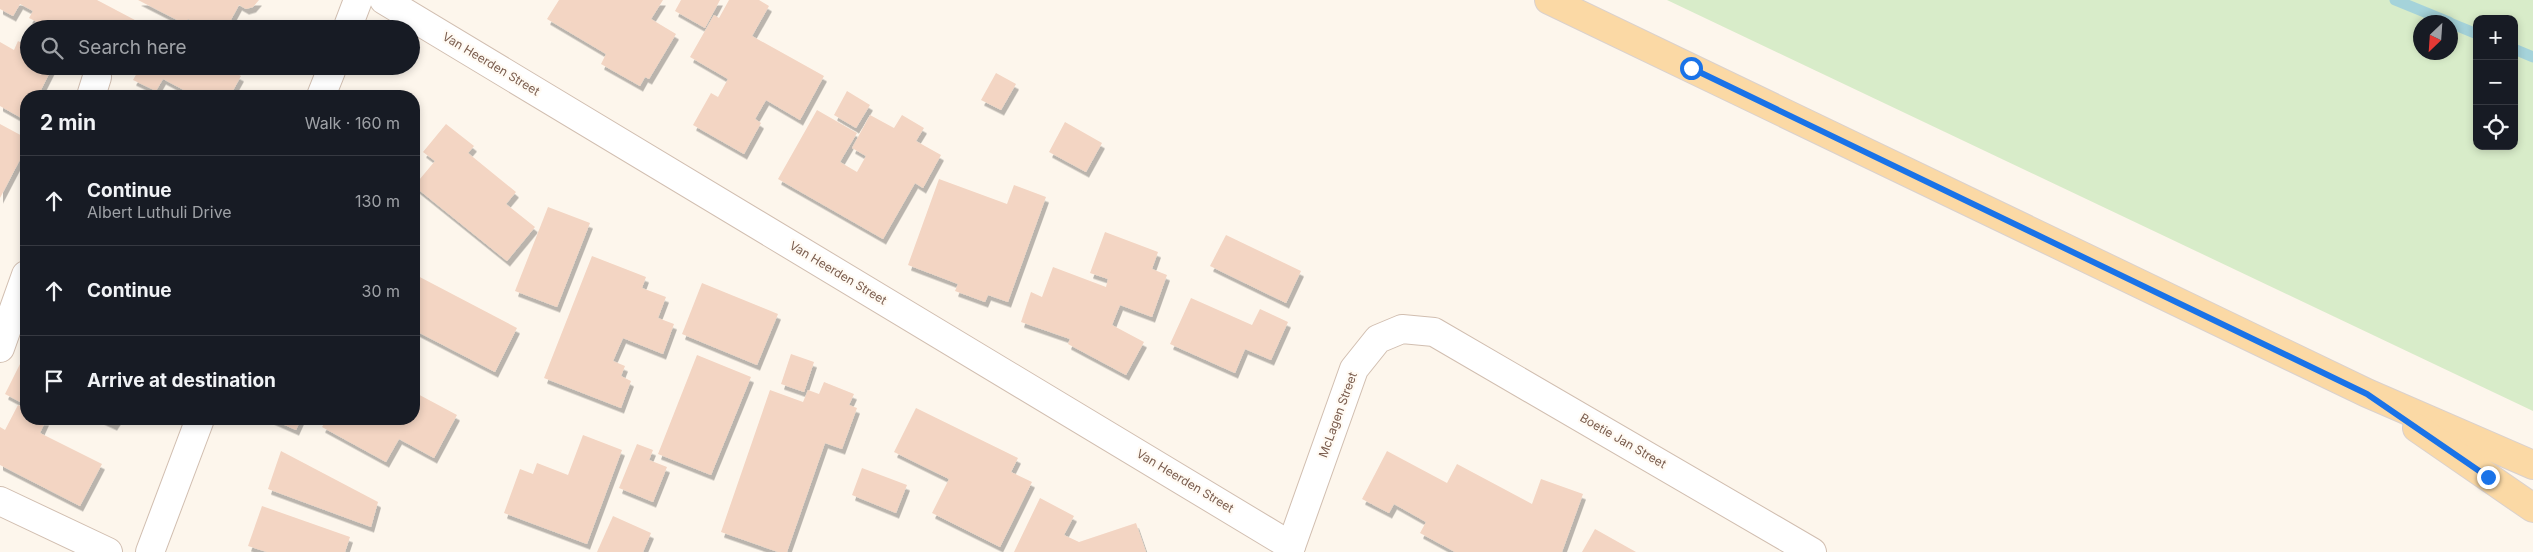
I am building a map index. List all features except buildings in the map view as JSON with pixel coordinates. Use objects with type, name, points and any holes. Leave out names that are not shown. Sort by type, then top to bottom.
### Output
[{"type":"main road","points":[[1549,0],[2367,394],[2533,465]]},
{"type":"main road","points":[[2367,394],[2533,508]]},
{"type":"street","points":[[350,20],[358,0]]},
{"type":"street","name":"Van Heerden Street","points":[[384,0],[417,20]]},
{"type":"street","name":"Van Heerden Street","points":[[420,22],[1290,549]]},
{"type":"street","points":[[324,90],[330,75]]},
{"type":"street","points":[[0,348],[20,292]]},
{"type":"street","name":"McLagen Street","points":[[1290,549],[1354,369],[1378,339],[1402,329],[1434,332]]},
{"type":"street","name":"Boetie Jan Street","points":[[1434,332],[1812,552]]},
{"type":"street","points":[[150,552],[198,425]]},
{"type":"street","points":[[0,501],[108,552]]},
{"type":"green space","points":[[1667,0],[2533,0],[2533,411]]},
{"type":"waterway","points":[[2395,0],[2432,15]]},
{"type":"waterway","points":[[2458,26],[2473,32]]},
{"type":"waterway","points":[[2518,51],[2533,57]]},
{"type":"route","points":[[1691,68],[2367,394],[2488,477]]}]
